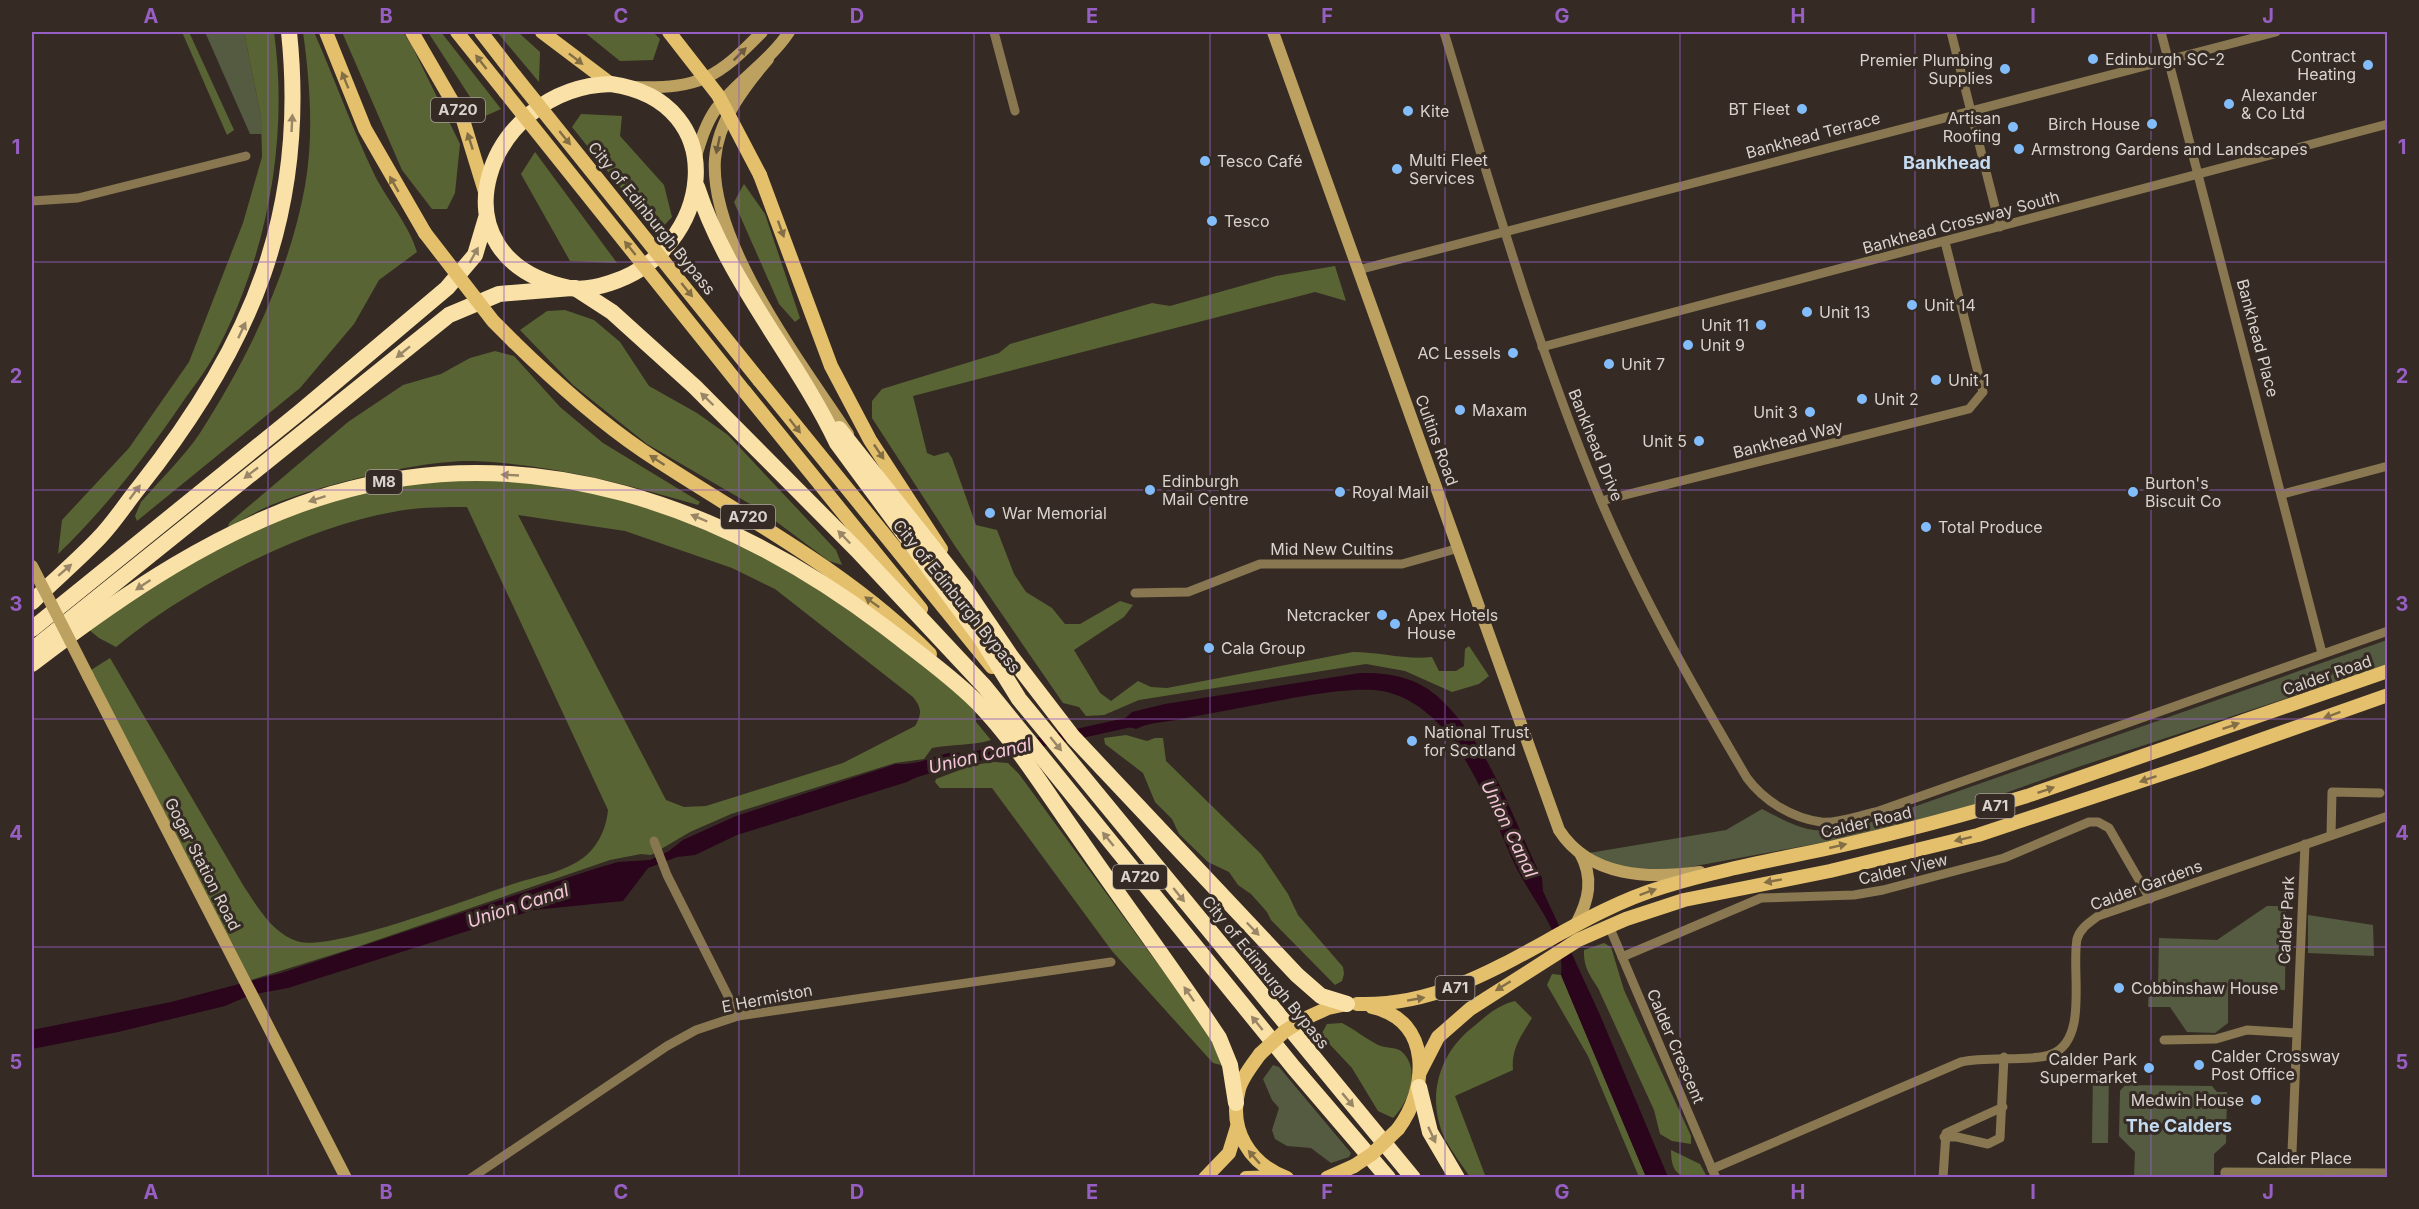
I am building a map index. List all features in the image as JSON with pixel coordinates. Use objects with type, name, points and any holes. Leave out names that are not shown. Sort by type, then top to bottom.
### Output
[{"type":"highway","points":[[32,602],[99,538],[164,457],[220,373],[249,314],[271,252],[287,182],[293,92],[289,32]]},
{"type":"highway","points":[[32,629],[300,412],[447,288],[475,255],[486,214],[488,181],[496,157],[507,137],[531,111],[561,94],[585,86],[619,85],[653,96],[670,108],[688,132],[696,156],[697,188],[730,266],[820,406],[964,587],[1010,654],[1073,736],[1297,975],[1321,996],[1352,1004]]},
{"type":"highway","points":[[32,650],[449,315],[499,294],[597,287],[620,280],[654,260],[679,229],[697,188]]},
{"type":"highway","points":[[486,214],[496,244],[516,267],[530,275],[573,288],[612,312],[702,393],[849,543],[980,694]]},
{"type":"highway","points":[[820,406],[837,443],[983,641],[1019,699]]},
{"type":"highway","name":"M8","points":[[32,664],[82,625],[151,579],[227,536],[277,513],[333,494],[398,480],[435,476],[505,475],[564,480],[602,487],[660,503],[694,516],[771,552],[854,603],[980,694]]},
{"type":"highway","name":"A720","points":[[980,694],[1219,1038],[1230,1065],[1236,1103]]},
{"type":"highway","name":"A720","points":[[980,694],[1388,1178]]},
{"type":"highway","name":"City of Edinburgh Bypass","points":[[1019,699],[1413,1178]]},
{"type":"highway","points":[[1419,1080],[1430,1132],[1457,1178]]},
{"type":"main road","name":"A720","points":[[326,32],[365,129],[425,233],[481,306],[514,342],[561,388],[615,431],[797,548],[881,609],[980,694]]},
{"type":"main road","name":"A720","points":[[412,32],[463,120],[486,197]]},
{"type":"main road","name":"A720","points":[[457,32],[745,392],[980,694]]},
{"type":"main road","name":"City of Edinburgh Bypass","points":[[481,32],[759,380],[1019,699]]},
{"type":"main road","points":[[542,32],[619,85]]},
{"type":"main road","points":[[669,32],[718,95],[760,175],[813,322],[848,402],[964,587]]},
{"type":"main road","name":"Calder Road","points":[[1352,1004],[1391,1003],[1442,993],[1492,972],[1573,926],[1652,891],[1731,868],[1884,835],[1996,806],[2388,671]]},
{"type":"main road","name":"A71","points":[[1328,1178],[1354,1166],[1372,1154],[1398,1130],[1411,1110],[1432,1046],[1448,1027],[1497,990],[1578,940],[1609,926],[1684,900],[1876,861],[2029,820],[2388,695]]},
{"type":"main road","points":[[1352,1004],[1382,1009],[1400,1023],[1414,1042],[1419,1080]]},
{"type":"main road","name":"A71","points":[[1205,1178],[1229,1153],[1235,1140],[1239,1087],[1260,1054],[1284,1031],[1306,1017],[1328,1008],[1352,1004]]},
{"type":"main road","name":"A71","points":[[1237,1122],[1241,1138],[1255,1159],[1287,1178]]},
{"type":"main road","points":[[1246,1178],[1280,1178]]},
{"type":"street","points":[[619,85],[668,86],[709,76],[728,65],[762,32]]},
{"type":"street","points":[[789,32],[735,103],[723,126],[715,158],[720,209],[730,240],[747,273],[866,462]]},
{"type":"street","points":[[994,32],[1015,111]]},
{"type":"street","name":"Cultins Road","points":[[1273,32],[1556,822],[1564,837],[1581,853],[1603,865],[1642,876],[1672,876],[1731,868]]},
{"type":"street","name":"Bankhead Drive","points":[[1444,32],[1504,231],[1542,347],[1601,501],[1645,596],[1692,686],[1747,778],[1757,792],[1780,809],[1808,818]]},
{"type":"street","points":[[1951,32],[2000,227]]},
{"type":"street","name":"Bankhead Place","points":[[2161,32],[2283,494],[2322,653]]},
{"type":"street","name":"Bankhead Terrace","points":[[1358,270],[2276,32]]},
{"type":"street","points":[[696,156],[715,110],[738,84],[768,59]]},
{"type":"street","name":"Bankhead Crossway South","points":[[1542,347],[2200,176],[2388,124]]},
{"type":"street","points":[[32,201],[78,198],[246,156]]},
{"type":"street","name":"Bankhead Way","points":[[1601,501],[1969,409],[1979,400],[1983,392],[1945,242]]},
{"type":"street","points":[[2283,494],[2388,466]]},
{"type":"street","name":"Mid New Cultins","points":[[1135,593],[1188,592],[1260,564],[1402,564],[1459,548]]},
{"type":"street","name":"Gogar Station Road","points":[[32,566],[345,1178]]},
{"type":"street","name":"Calder Road","points":[[1808,818],[1822,823],[1876,812],[2388,631]]},
{"type":"street","points":[[2331,835],[2332,792],[2380,793]]},
{"type":"street","name":"Calder Gardens","points":[[1714,1173],[1961,1062],[2004,1057],[2049,1056],[2068,1042],[2072,1029],[2077,984],[2078,938],[2084,926],[2098,916],[2388,816]]},
{"type":"street","name":"Calder View","points":[[1622,957],[1761,898],[1854,895],[1883,890],[2004,858],[2090,822],[2098,822],[2109,828],[2150,899]]},
{"type":"street","points":[[654,841],[667,875],[738,1016]]},
{"type":"street","name":"Calder Park","points":[[2292,1152],[2304,844]]},
{"type":"street","name":"Cultins Road","points":[[1573,926],[1589,891],[1587,865],[1581,853]]},
{"type":"street","name":"Calder Crescent","points":[[1609,926],[1714,1173]]},
{"type":"street","name":"E Hermiston","points":[[471,1178],[667,1046],[696,1030],[738,1016],[1111,962]]},
{"type":"street","points":[[2164,1040],[2216,1039],[2247,1030],[2295,1033]]},
{"type":"street","points":[[1944,1137],[1957,1137],[1988,1144],[1996,1142],[2002,1135],[2004,1057]]},
{"type":"street","points":[[1943,1178],[1944,1137],[1952,1130],[2003,1107]]},
{"type":"street","name":"Calder Place","points":[[2225,1178],[2225,1172],[2388,1173]]},
{"type":"green space","points":[[182,32],[189,32],[234,130],[227,135]]},
{"type":"green space","points":[[205,32],[244,32],[261,117],[262,134],[250,134]]},
{"type":"green space","points":[[244,32],[274,32],[278,73],[276,156],[270,197],[248,278],[233,317],[204,373],[124,482],[58,554],[62,520],[129,448],[189,362],[243,223],[262,157],[261,117]]},
{"type":"green space","points":[[303,32],[314,32],[375,176],[404,223],[417,252],[379,280],[354,324],[300,388],[137,521],[135,516],[141,502],[194,442],[218,404],[250,345],[289,251],[308,167],[309,90]]},
{"type":"green space","points":[[342,32],[403,32],[412,46],[460,144],[455,193],[447,209],[432,209],[402,170]]},
{"type":"green space","points":[[428,32],[441,32],[501,109],[483,117]]},
{"type":"green space","points":[[497,32],[518,32],[540,52],[539,82]]},
{"type":"green space","points":[[584,32],[653,32],[660,39],[653,60],[620,61]]},
{"type":"green space","points":[[581,114],[622,116],[620,136],[664,185],[672,217],[657,233],[572,127]]},
{"type":"green space","points":[[535,152],[617,263],[570,261],[521,174]]},
{"type":"green space","points":[[744,184],[765,214],[800,318],[795,322],[779,304],[734,202]]},
{"type":"green space","points":[[1335,266],[1346,301],[1315,292],[913,396],[927,453],[934,456],[948,452],[976,525],[997,530],[1014,574],[1026,592],[1052,608],[1065,624],[1080,624],[1120,601],[1133,605],[1124,617],[1074,650],[1100,693],[1111,701],[1138,681],[1151,687],[1167,688],[1353,652],[1432,657],[1439,671],[1456,671],[1464,666],[1465,649],[1469,646],[1489,676],[1479,684],[1452,692],[1405,671],[1366,664],[1139,700],[1104,715],[1086,716],[1079,707],[1063,703],[955,546],[872,418],[872,401],[882,389],[999,353],[1010,344],[1152,303],[1170,306],[1276,276]]},
{"type":"green space","points":[[565,310],[594,320],[620,342],[649,386],[697,413],[728,435],[836,550],[842,565],[829,561],[762,511],[647,444],[573,385],[520,330],[547,311]]},
{"type":"green space","points":[[495,351],[514,356],[560,407],[603,443],[700,502],[698,505],[616,483],[531,466],[474,461],[452,462],[399,469],[341,482],[289,498],[228,527],[229,523],[348,422],[403,385],[441,374],[470,358]]},
{"type":"green space","points":[[398,480],[564,480],[763,547],[975,700],[976,722],[991,740],[932,748],[924,759],[895,763],[731,814],[690,832],[651,855],[641,854],[610,860],[354,948],[251,980],[91,670],[110,658],[254,902],[282,933],[300,942],[318,942],[373,931],[563,869],[584,857],[595,846],[605,825],[608,810],[467,507],[420,508],[393,512],[358,520],[284,546],[247,563],[176,603],[116,647],[99,638],[83,625],[227,535]],"holes":[[[518,515],[625,531],[732,568],[775,589],[913,697],[920,711],[915,726],[843,763],[706,806],[684,807],[666,800]]]},
{"type":"green space","points":[[2387,640],[2387,665],[2078,767],[1961,809],[1831,841],[1668,871],[1636,871],[1611,864],[1589,853],[1726,830],[1762,809],[1805,828],[1825,831],[1851,829]]},
{"type":"green space","points":[[1126,735],[1147,741],[1163,738],[1166,761],[1261,854],[1288,894],[1298,915],[1343,967],[1342,981],[1335,985],[1271,920],[1251,894],[1238,885],[1229,872],[1208,862],[1179,834],[1172,819],[1155,802],[1143,773],[1105,744],[1104,738]]},
{"type":"green space","points":[[1008,763],[1019,774],[1212,1038],[1221,1065],[1213,1063],[1112,951],[992,788],[940,788],[935,782],[936,779],[973,765]]},
{"type":"green space","points":[[2267,906],[2286,906],[2285,990],[2228,989],[2228,1023],[2215,1033],[2187,1032],[2170,1007],[2148,1007],[2149,987],[2158,987],[2159,938],[2217,940]]},
{"type":"green space","points":[[2308,915],[2373,925],[2374,956],[2308,953]]},
{"type":"green space","points":[[1604,943],[1611,947],[1624,990],[1691,1136],[1691,1144],[1672,1141],[1660,1134],[1654,1110],[1588,970],[1584,950]]},
{"type":"green space","points":[[1552,974],[1561,975],[1646,1177],[1639,1177],[1588,1056],[1547,985]]},
{"type":"green space","points":[[1515,1001],[1532,1018],[1515,1049],[1513,1070],[1455,1096],[1485,1175],[1489,1177],[1470,1177],[1445,1139],[1439,1124],[1436,1093],[1439,1078],[1451,1050],[1461,1038],[1492,1011]]},
{"type":"green space","points":[[1342,1023],[1378,1045],[1401,1051],[1407,1058],[1412,1076],[1408,1095],[1393,1118],[1378,1111],[1352,1068],[1321,1035],[1327,1024]]},
{"type":"green space","points":[[1273,1065],[1279,1067],[1351,1153],[1349,1157],[1331,1163],[1311,1148],[1287,1146],[1275,1139],[1272,1130],[1279,1108],[1272,1100],[1263,1079]]},
{"type":"green space","points":[[2093,1071],[2109,1072],[2108,1143],[2092,1143]]},
{"type":"green space","points":[[2125,1085],[2212,1086],[2217,1092],[2227,1092],[2226,1143],[2214,1154],[2214,1177],[2134,1177],[2135,1152],[2119,1136],[2120,1091]]},
{"type":"green space","points":[[1671,1150],[1700,1164],[1707,1177],[1685,1176],[1676,1171]]},
{"type":"water","points":[[1360,673],[1401,677],[1420,684],[1437,696],[1471,735],[1498,782],[1542,878],[1543,891],[1600,1015],[1668,1177],[1646,1177],[1561,975],[1561,960],[1553,932],[1515,865],[1466,761],[1449,736],[1430,716],[1408,700],[1382,691],[1355,690],[1322,693],[1145,725],[1136,729],[1119,724],[1132,712],[1165,704]]},
{"type":"water","points":[[956,752],[971,757],[955,767],[737,835],[695,855],[677,857],[648,868],[623,901],[534,910],[288,988],[250,995],[225,1006],[118,1032],[32,1049],[32,1030],[171,1002],[281,973],[591,870],[618,862],[650,860],[669,851],[683,840],[736,816],[896,764],[914,763]]},
{"type":"waterway","name":"Union Canal","points":[[959,760],[1131,722]]},
{"type":"place","name":"Edinburgh SC-2","points":[[2093,59]]},
{"type":"place","name":"Contract Heating","points":[[2368,65]]},
{"type":"place","name":"Premier Plumbing Supplies","points":[[2005,69]]},
{"type":"place","name":"Alexander & Co Ltd","points":[[2229,104]]},
{"type":"place","name":"BT Fleet","points":[[1802,109]]},
{"type":"place","name":"Kite","points":[[1408,111]]},
{"type":"place","name":"Birch House","points":[[2152,124]]},
{"type":"place","name":"Artisan Roofing","points":[[2013,127]]},
{"type":"place","name":"Armstrong Gardens and Landscapes","points":[[2019,149]]},
{"type":"place","name":"Tesco Café","points":[[1205,161]]},
{"type":"place","name":"Multi Fleet Services","points":[[1397,169]]},
{"type":"place","name":"Tesco","points":[[1212,221]]},
{"type":"place","name":"Unit 14","points":[[1912,305]]},
{"type":"place","name":"Unit 13","points":[[1807,312]]},
{"type":"place","name":"Unit 11","points":[[1761,325]]},
{"type":"place","name":"Unit 9","points":[[1688,345]]},
{"type":"place","name":"AC Lessels","points":[[1513,353]]},
{"type":"place","name":"Unit 7","points":[[1609,364]]},
{"type":"place","name":"Unit 1","points":[[1936,380]]},
{"type":"place","name":"Unit 2","points":[[1862,399]]},
{"type":"place","name":"Maxam","points":[[1460,410]]},
{"type":"place","name":"Unit 3","points":[[1810,412]]},
{"type":"place","name":"Unit 5","points":[[1699,441]]},
{"type":"place","name":"Edinburgh Mail Centre","points":[[1150,490]]},
{"type":"place","name":"Royal Mail","points":[[1340,492]]},
{"type":"place","name":"Burton's Biscuit Co","points":[[2133,492]]},
{"type":"place","name":"War Memorial","points":[[990,513]]},
{"type":"place","name":"Total Produce","points":[[1926,527]]},
{"type":"place","name":"Netcracker","points":[[1382,615]]},
{"type":"place","name":"Apex Hotels House","points":[[1395,624]]},
{"type":"place","name":"Cala Group","points":[[1209,648]]},
{"type":"place","name":"National Trust for Scotland","points":[[1412,741]]},
{"type":"place","name":"Cobbinshaw House","points":[[2119,988]]},
{"type":"place","name":"Calder Crossway Post Office","points":[[2199,1065]]},
{"type":"place","name":"Calder Park Supermarket","points":[[2149,1068]]},
{"type":"place","name":"Medwin House","points":[[2256,1100]]},
{"type":"district","name":"Bankhead","points":[[1947,163]]},
{"type":"district","name":"The Calders","points":[[2179,1126]]}]
